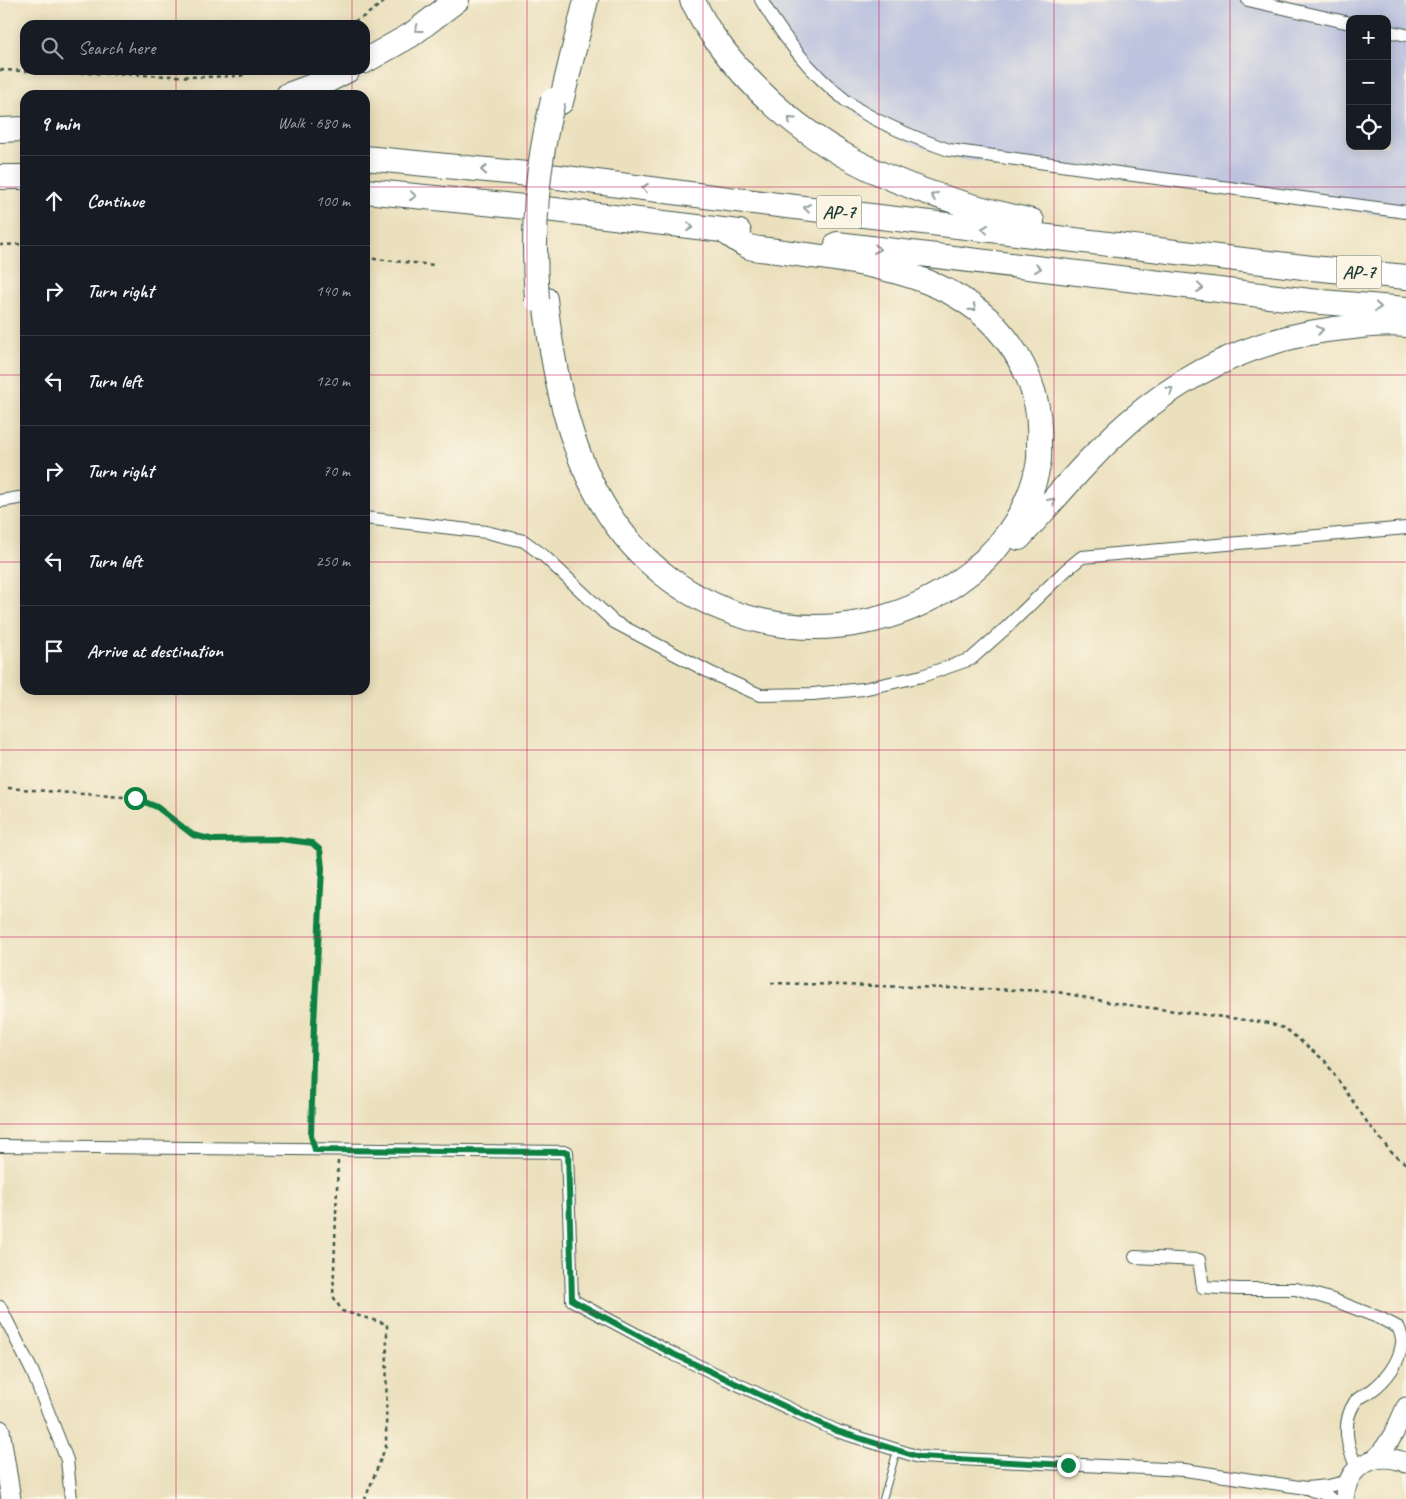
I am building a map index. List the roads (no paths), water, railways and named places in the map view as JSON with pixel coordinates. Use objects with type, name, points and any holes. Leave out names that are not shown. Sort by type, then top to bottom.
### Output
[{"type":"highway","points":[[370,58],[411,35],[457,0]]},
{"type":"highway","points":[[557,101],[578,0]]},
{"type":"highway","points":[[586,0],[557,101],[545,133],[536,199],[534,233],[541,300],[542,345],[548,375],[568,445],[586,491],[606,526],[632,557],[661,584],[709,612],[765,630],[812,636],[834,636],[874,629],[911,617],[952,596],[976,578],[1005,553],[1079,470],[1129,423],[1162,396],[1192,376],[1238,353],[1277,339],[1324,329],[1390,323],[1406,324]]},
{"type":"highway","points":[[692,0],[713,36],[752,84],[801,129],[850,160],[891,180],[939,198],[980,210],[1030,221],[1220,247],[1312,268]]},
{"type":"highway","points":[[302,90],[338,75]]},
{"type":"highway","points":[[0,130],[20,129]]},
{"type":"highway","points":[[0,144],[20,144]]},
{"type":"highway","name":"AP-7","points":[[370,158],[558,177],[1312,268],[1406,277]]},
{"type":"highway","points":[[0,177],[20,177]]},
{"type":"highway","name":"AP-7","points":[[370,192],[555,210],[1310,301],[1406,310]]},
{"type":"highway","name":"AP-7","points":[[541,300],[567,415],[593,487],[613,521],[638,552],[666,578],[728,611],[789,626],[834,627],[872,621],[928,600],[966,576],[983,562],[1001,543],[1025,509],[1038,465],[1040,427],[1033,390],[1016,352],[994,324],[966,302],[931,283],[896,271],[850,261],[750,247],[724,231]]},
{"type":"main road","points":[[1375,1459],[1384,1450],[1398,1426],[1406,1407]]},
{"type":"main road","points":[[0,1430],[11,1499]]},
{"type":"main road","points":[[1350,1483],[1364,1464],[1375,1459],[1386,1457],[1406,1463]]},
{"type":"street","points":[[761,0],[794,50],[822,80],[859,109],[902,132],[950,150],[1406,212]]},
{"type":"street","points":[[1248,0],[1305,6],[1346,21]]},
{"type":"street","points":[[1391,32],[1406,35]]},
{"type":"street","points":[[0,502],[20,498]]},
{"type":"street","points":[[370,519],[486,532],[524,540],[544,556],[614,622],[703,669],[760,695],[813,694],[863,689],[922,676],[971,659],[1082,557],[1406,528]]},
{"type":"street","points":[[0,1146],[568,1152],[572,1300],[669,1352],[837,1431],[919,1457],[1185,1470],[1306,1488],[1325,1494],[1331,1499]]},
{"type":"street","points":[[1135,1257],[1199,1260],[1202,1287],[1296,1289],[1380,1318],[1399,1328],[1402,1341],[1398,1361],[1371,1391],[1356,1401],[1348,1420],[1346,1441],[1351,1458],[1350,1483],[1306,1488]]},
{"type":"street","points":[[0,1307],[33,1373],[67,1460],[71,1499]]},
{"type":"lane","points":[[883,1499],[897,1450]]}]
